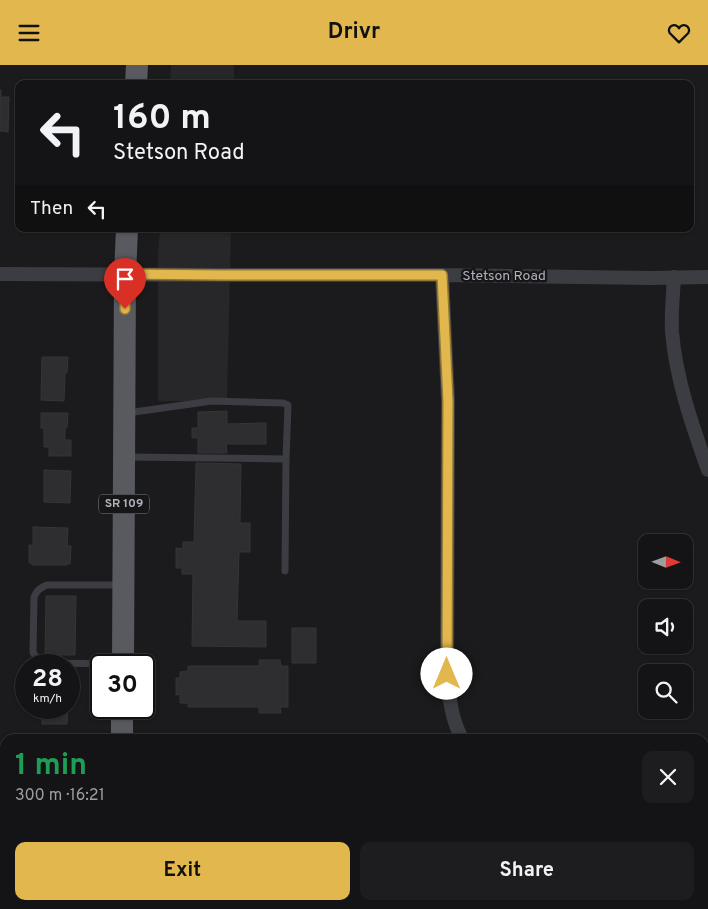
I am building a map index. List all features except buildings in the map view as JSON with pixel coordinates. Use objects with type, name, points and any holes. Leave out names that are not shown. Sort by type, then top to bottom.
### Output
[{"type":"main road","points":[[136,80],[138,65]]},
{"type":"main road","name":"SR 109","points":[[122,654],[127,232]]},
{"type":"main road","points":[[122,719],[122,734]]},
{"type":"street","name":"Stetson Road","points":[[0,273],[708,277]]},
{"type":"street","points":[[442,275],[448,401],[447,674],[450,705],[460,734]]},
{"type":"street","points":[[674,277],[672,330],[676,363],[692,428],[708,470]]},
{"type":"lane","points":[[124,413],[212,401],[283,403],[288,405],[285,571]]},
{"type":"lane","points":[[124,457],[286,459]]},
{"type":"lane","points":[[90,664],[46,663],[35,657],[33,651],[34,597],[36,591],[40,587],[47,585],[123,585]]},
{"type":"shaded area","points":[[171,65],[234,65],[234,80],[170,80]]},
{"type":"shaded area","points":[[160,232],[231,232],[227,402],[158,401],[158,255]]},
{"type":"route","points":[[125,309],[125,274],[442,275],[448,401],[447,674]]}]
